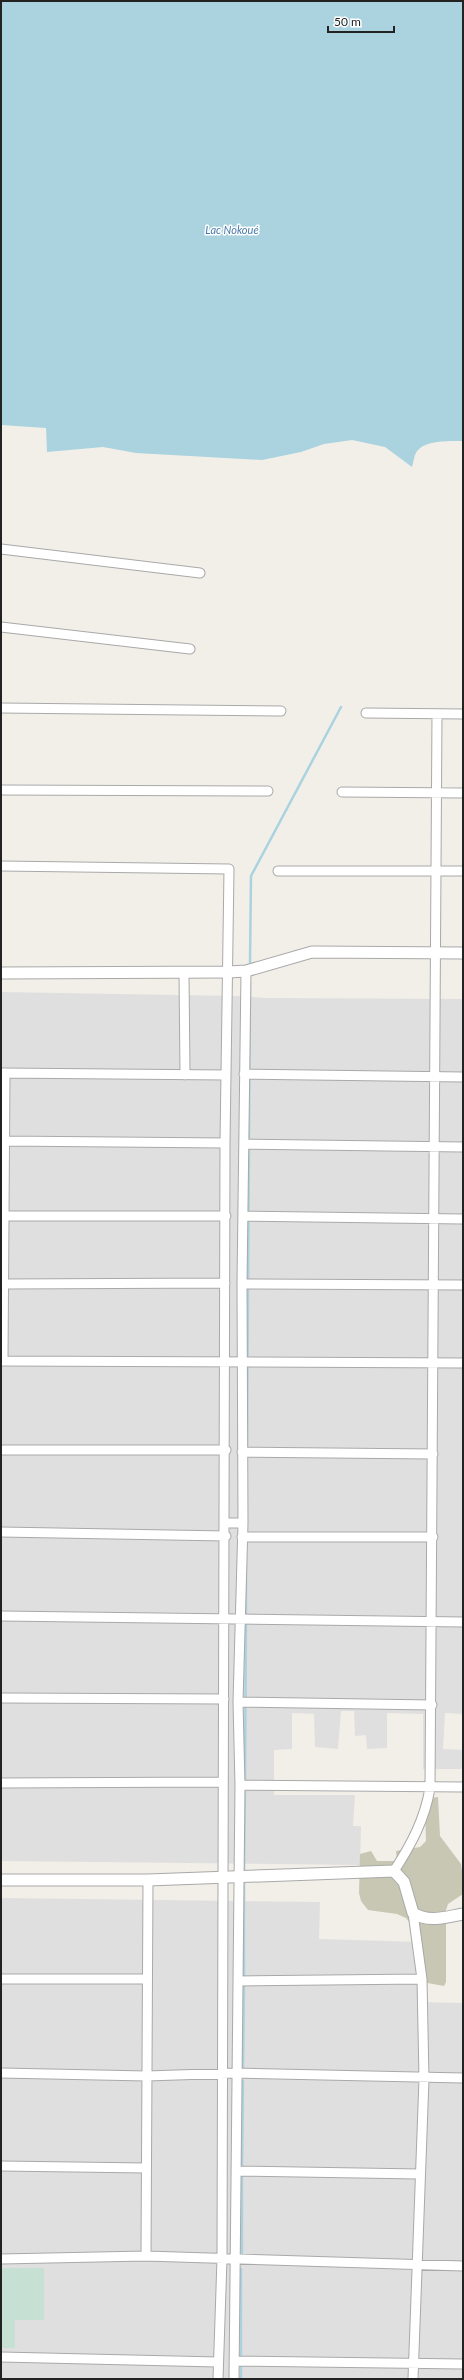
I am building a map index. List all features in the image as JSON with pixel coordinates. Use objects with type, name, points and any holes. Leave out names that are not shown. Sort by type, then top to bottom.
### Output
[{"type":"street","points":[[1,549],[200,573]]},
{"type":"street","points":[[1,627],[190,649]]},
{"type":"street","points":[[1,708],[281,711]]},
{"type":"street","points":[[366,713],[463,714]]},
{"type":"street","points":[[394,1871],[419,1829],[427,1808],[430,1788],[432,1705],[437,714]]},
{"type":"street","points":[[1,790],[268,791]]},
{"type":"street","points":[[342,792],[463,793]]},
{"type":"street","points":[[1,866],[229,869],[229,972],[225,1143],[226,1450],[224,1523],[226,1536],[223,1782],[222,2259],[218,2379]]},
{"type":"street","points":[[278,871],[463,871]]},
{"type":"street","points":[[1,973],[184,974],[246,971],[312,952],[463,953]]},
{"type":"street","points":[[234,2379],[240,1785],[238,1702],[242,1619],[242,1284],[246,971]]},
{"type":"street","points":[[184,974],[185,1075]]},
{"type":"street","points":[[226,1075],[3,1073],[5,1141],[2,1361],[226,1360],[463,1363]]},
{"type":"street","points":[[244,1074],[463,1077]]},
{"type":"street","points":[[5,1141],[225,1143]]},
{"type":"street","points":[[244,1144],[463,1147]]},
{"type":"street","points":[[4,1216],[226,1216]]},
{"type":"street","points":[[244,1216],[463,1219]]},
{"type":"street","points":[[4,1284],[225,1283]]},
{"type":"street","points":[[242,1284],[463,1285]]},
{"type":"street","points":[[1,1450],[226,1450]]},
{"type":"street","points":[[242,1452],[433,1454]]},
{"type":"street","points":[[224,1523],[243,1523]]},
{"type":"street","points":[[1,1532],[226,1536]]},
{"type":"street","points":[[242,1536],[433,1537]]},
{"type":"street","points":[[1,1616],[463,1622]]},
{"type":"street","points":[[1,1698],[224,1699]]},
{"type":"street","points":[[238,1702],[432,1705]]},
{"type":"street","points":[[1,1782],[223,1782]]},
{"type":"street","points":[[240,1785],[430,1788],[463,1787]]},
{"type":"street","points":[[1,1880],[148,1880],[394,1871],[404,1882],[413,1913],[422,1979],[424,2079],[419,2174],[413,2379]]},
{"type":"street","points":[[146,2256],[148,1880]]},
{"type":"street","points":[[413,1913],[426,1918],[436,1919],[463,1914]]},
{"type":"street","points":[[1,1979],[147,1979]]},
{"type":"street","points":[[238,1981],[422,1979]]},
{"type":"street","points":[[1,2073],[147,2076],[236,2073],[424,2079],[463,2078]]},
{"type":"street","points":[[1,2166],[146,2168]]},
{"type":"street","points":[[236,2171],[419,2174]]},
{"type":"street","points":[[1,2259],[146,2256],[463,2266]]},
{"type":"street","points":[[1,2357],[218,2362]]},
{"type":"street","points":[[234,2360],[463,2364]]},
{"type":"shaded area","points":[[1,992],[236,996],[267,998],[463,999],[463,1714],[445,1713],[443,1749],[463,1750],[463,1769],[423,1769],[423,1714],[387,1713],[387,1748],[367,1749],[366,1735],[355,1736],[354,1711],[341,1711],[338,1749],[315,1747],[314,1714],[292,1713],[292,1749],[274,1750],[274,1795],[355,1795],[353,1826],[361,1826],[360,1865],[1,1861]]},
{"type":"shaded area","points":[[438,1797],[440,1836],[461,1864],[463,1877],[463,1894],[448,1904],[446,1910],[446,1982],[444,1986],[422,1982],[417,1931],[406,1918],[397,1914],[368,1910],[361,1901],[359,1893],[360,1854],[371,1851],[377,1861],[397,1861],[396,1851],[420,1847],[426,1841],[425,1810],[431,1798]]},
{"type":"shaded area","points":[[1,1898],[320,1902],[319,1939],[419,1942],[418,2002],[463,2003],[463,2379],[1,2379]]},
{"type":"shaded area","points":[[1,2268],[44,2268],[44,2320],[15,2320],[15,2348],[1,2348]]},
{"type":"water","name":"Lac Nokoué","points":[[1,1],[463,1],[463,441],[440,442],[423,446],[416,453],[412,467],[385,447],[352,440],[324,444],[301,452],[262,460],[136,453],[103,447],[47,452],[46,428],[1,425]]},
{"type":"waterway","points":[[250,962],[251,876],[341,707]]},
{"type":"waterway","points":[[247,1450],[250,982]]},
{"type":"waterway","points":[[246,1557],[246,1616]]},
{"type":"waterway","points":[[245,1782],[246,1621]]},
{"type":"waterway","points":[[244,1874],[245,1787]]},
{"type":"waterway","points":[[244,1879],[244,1978]]},
{"type":"waterway","points":[[243,2069],[244,1983]]},
{"type":"waterway","points":[[242,2169],[243,2081]]},
{"type":"waterway","points":[[242,2174],[242,2257]]},
{"type":"waterway","points":[[241,2269],[241,2359]]},
{"type":"waterway","points":[[241,2364],[241,2379]]}]
